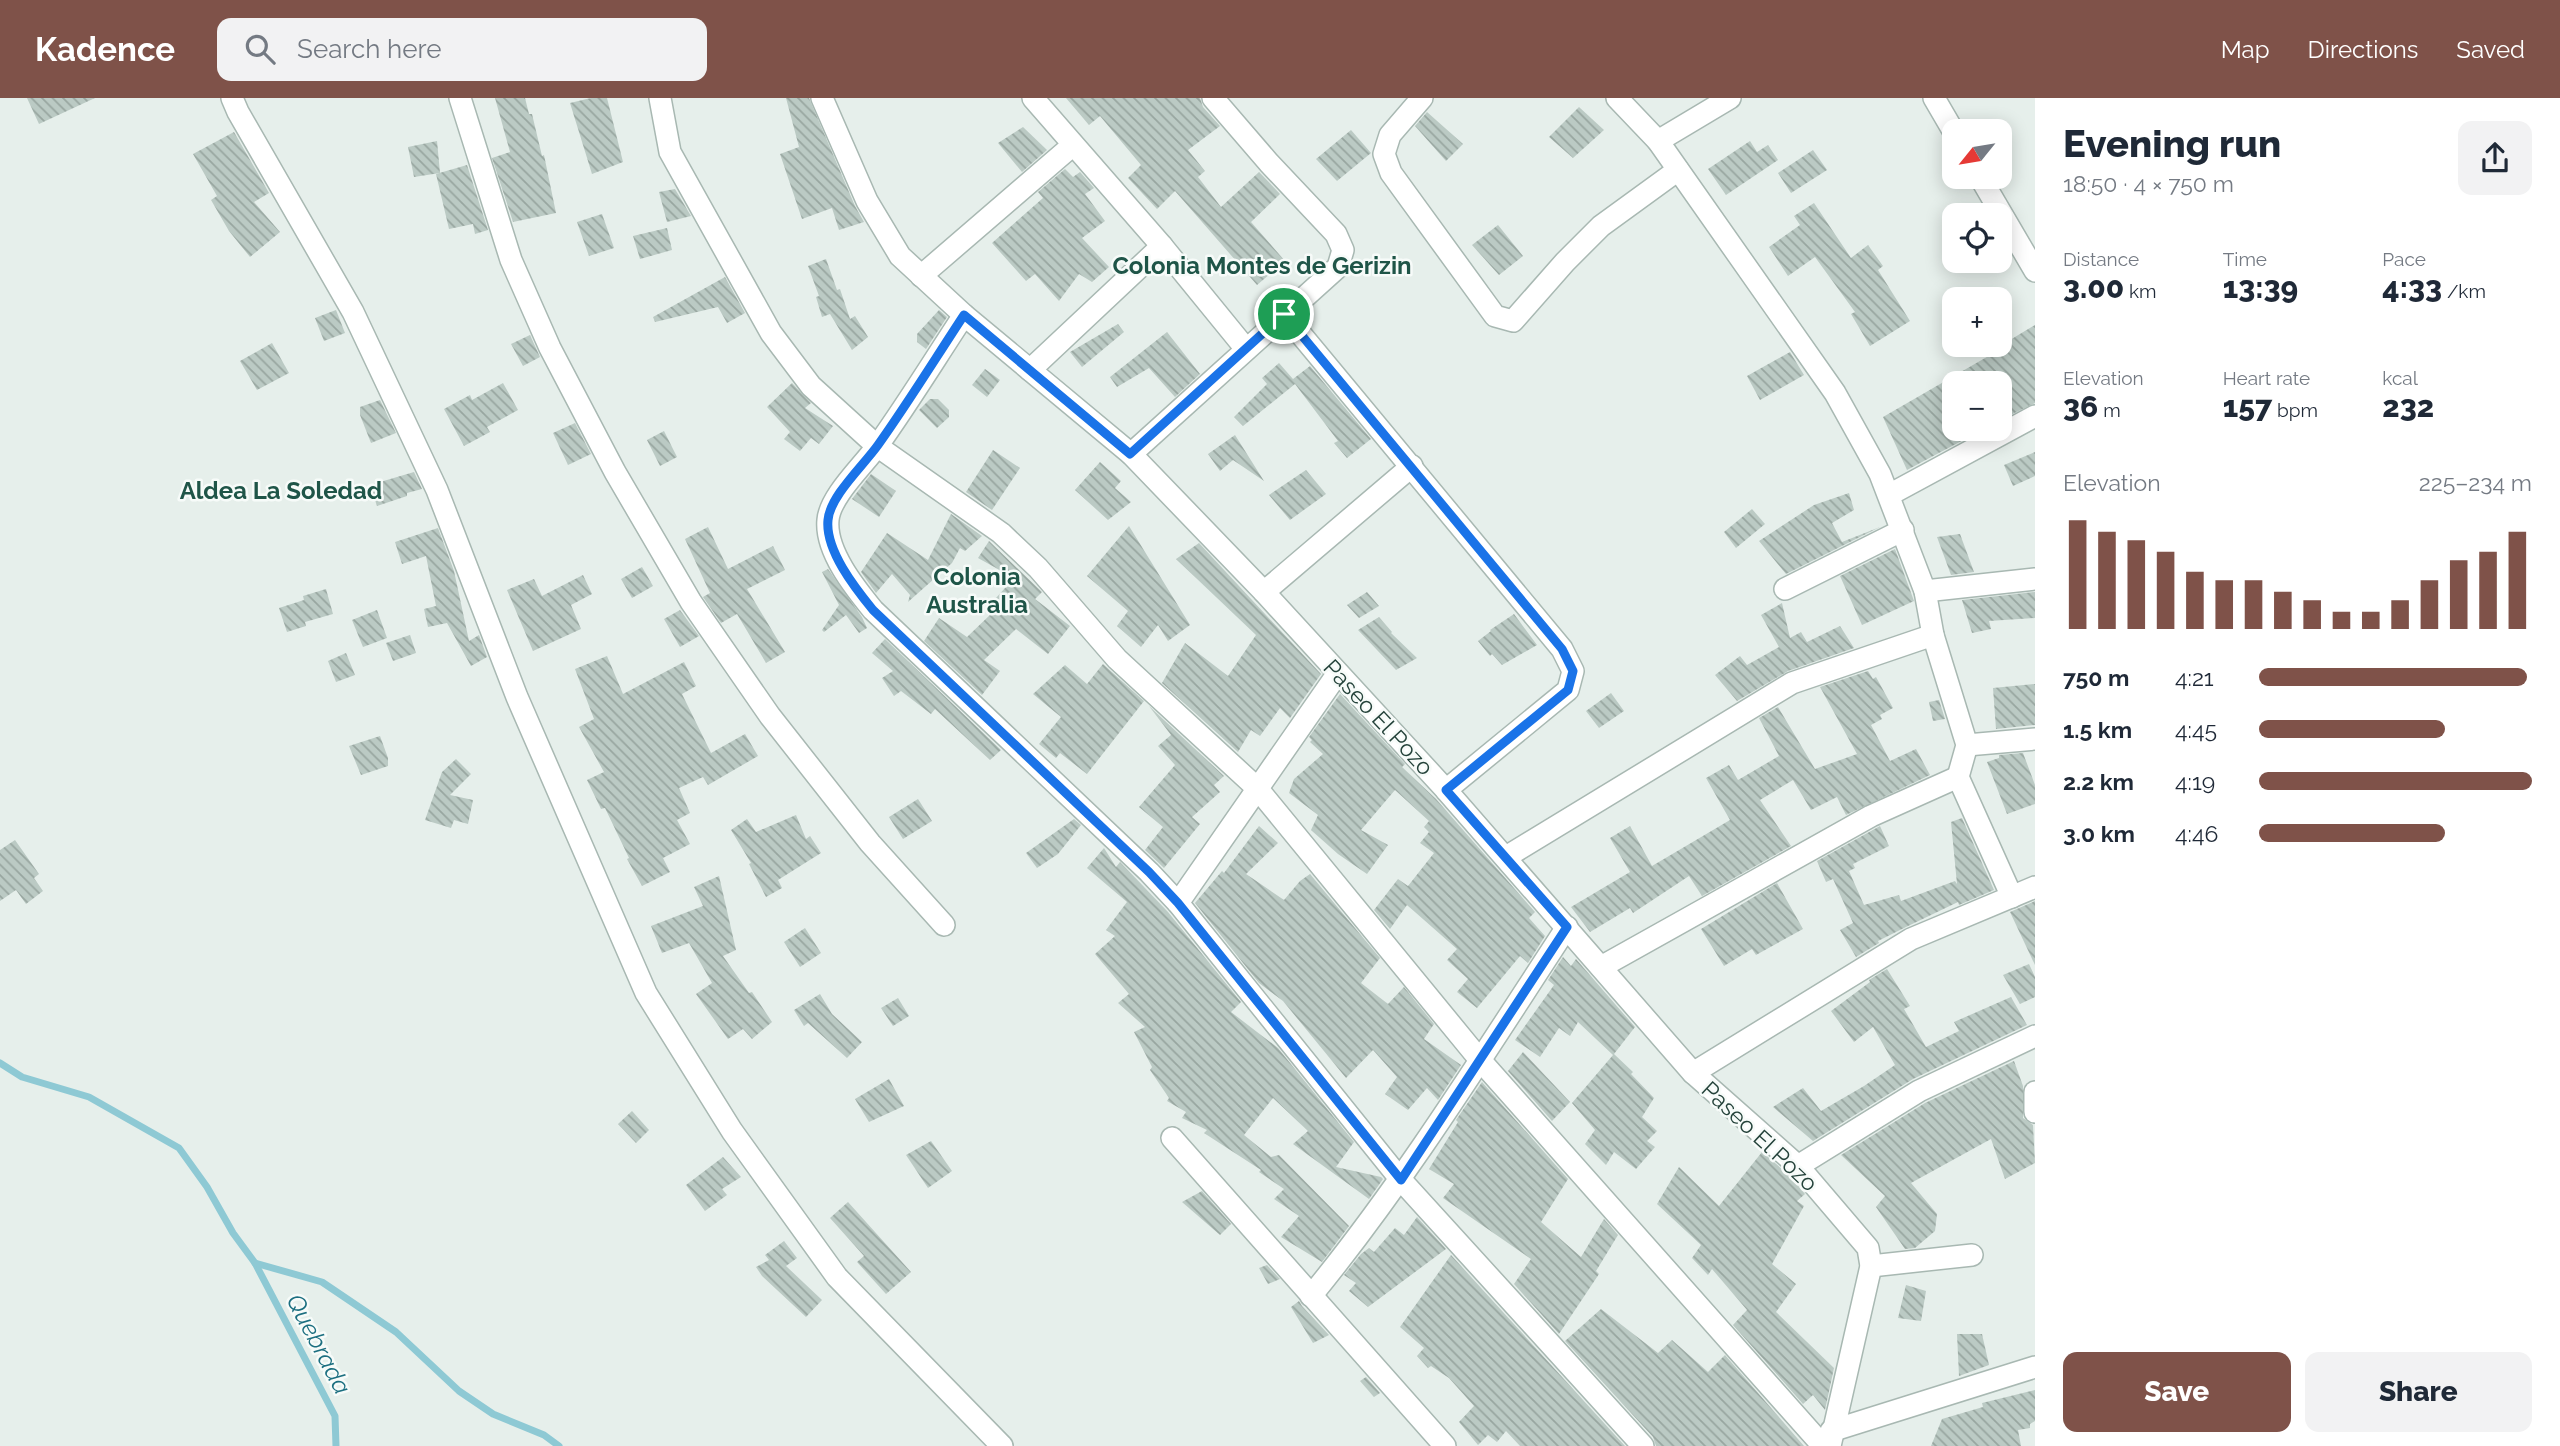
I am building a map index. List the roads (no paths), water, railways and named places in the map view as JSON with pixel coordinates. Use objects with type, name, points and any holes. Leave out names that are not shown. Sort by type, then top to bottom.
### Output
[{"type":"street","points":[[232,98],[353,312],[437,490],[517,698],[646,993],[732,1131],[837,1277],[1002,1446]]},
{"type":"street","points":[[460,98],[512,260],[550,348],[615,472],[691,602],[770,716],[870,843],[944,925]]},
{"type":"street","points":[[660,98],[670,152],[771,333],[811,386],[877,446],[1001,533],[1038,568],[1118,659],[1257,788],[1480,1060],[1828,1441]]},
{"type":"street","name":"Paseo El Pozo","points":[[822,98],[867,201],[900,256],[964,315],[1130,454],[1264,592],[1506,857],[1693,1073],[1798,1166],[1868,1248],[1871,1266]]},
{"type":"street","points":[[1033,98],[1162,246],[1246,349]]},
{"type":"street","points":[[1130,454],[1338,267],[1343,250],[1336,234],[1213,98]]},
{"type":"street","points":[[1422,98],[1390,135],[1384,154],[1391,173],[1496,316],[1513,321],[1601,226],[1678,170]]},
{"type":"street","points":[[1617,98],[1658,141],[1835,393],[1880,474],[1925,590],[1933,635],[1966,745],[1958,777],[2012,897]]},
{"type":"street","points":[[1658,141],[1730,98]]},
{"type":"street","points":[[1934,98],[1946,119]]},
{"type":"street","points":[[921,275],[1073,145]]},
{"type":"street","points":[[1987,189],[2035,271]]},
{"type":"street","points":[[1030,370],[1162,246]]},
{"type":"street","points":[[1284,314],[1562,649],[1573,671],[1568,690],[1446,790]]},
{"type":"street","points":[[964,315],[877,446],[830,507],[827,524],[831,541],[849,580],[873,610],[1178,903],[1401,1180],[1643,1446]]},
{"type":"street","points":[[1889,495],[2035,416]]},
{"type":"street","points":[[1264,592],[1412,466]]},
{"type":"street","points":[[1785,589],[1903,530]]},
{"type":"street","points":[[1925,590],[2035,579]]},
{"type":"street","points":[[1506,857],[1792,684],[1933,635]]},
{"type":"street","points":[[1178,903],[1338,673]]},
{"type":"street","points":[[1966,745],[2035,739]]},
{"type":"street","points":[[1601,967],[1871,816],[1958,777]]},
{"type":"street","points":[[1693,1073],[1911,939],[2035,887]]},
{"type":"street","points":[[1311,1296],[1401,1180],[1567,927]]},
{"type":"street","points":[[1798,1166],[1919,1091],[2035,1036]]},
{"type":"street","points":[[2035,1092],[2035,1112]]},
{"type":"street","points":[[1172,1138],[1445,1446]]},
{"type":"street","points":[[1828,1441],[1871,1266],[1972,1255]]},
{"type":"street","points":[[1828,1441],[2035,1367]]},
{"type":"waterway","name":"Quebrada","points":[[0,1063],[22,1077],[89,1097],[179,1148],[255,1263],[335,1416],[336,1446]]},
{"type":"waterway","name":"Quebrada","points":[[255,1263],[322,1282],[396,1332],[459,1391],[493,1414],[544,1435],[559,1446]]},
{"type":"district","name":"Colonia Montes de Gerizin","points":[[1262,265]]},
{"type":"district","name":"Aldea La Soledad","points":[[281,490]]},
{"type":"district","name":"Colonia Australia","points":[[977,590]]}]
